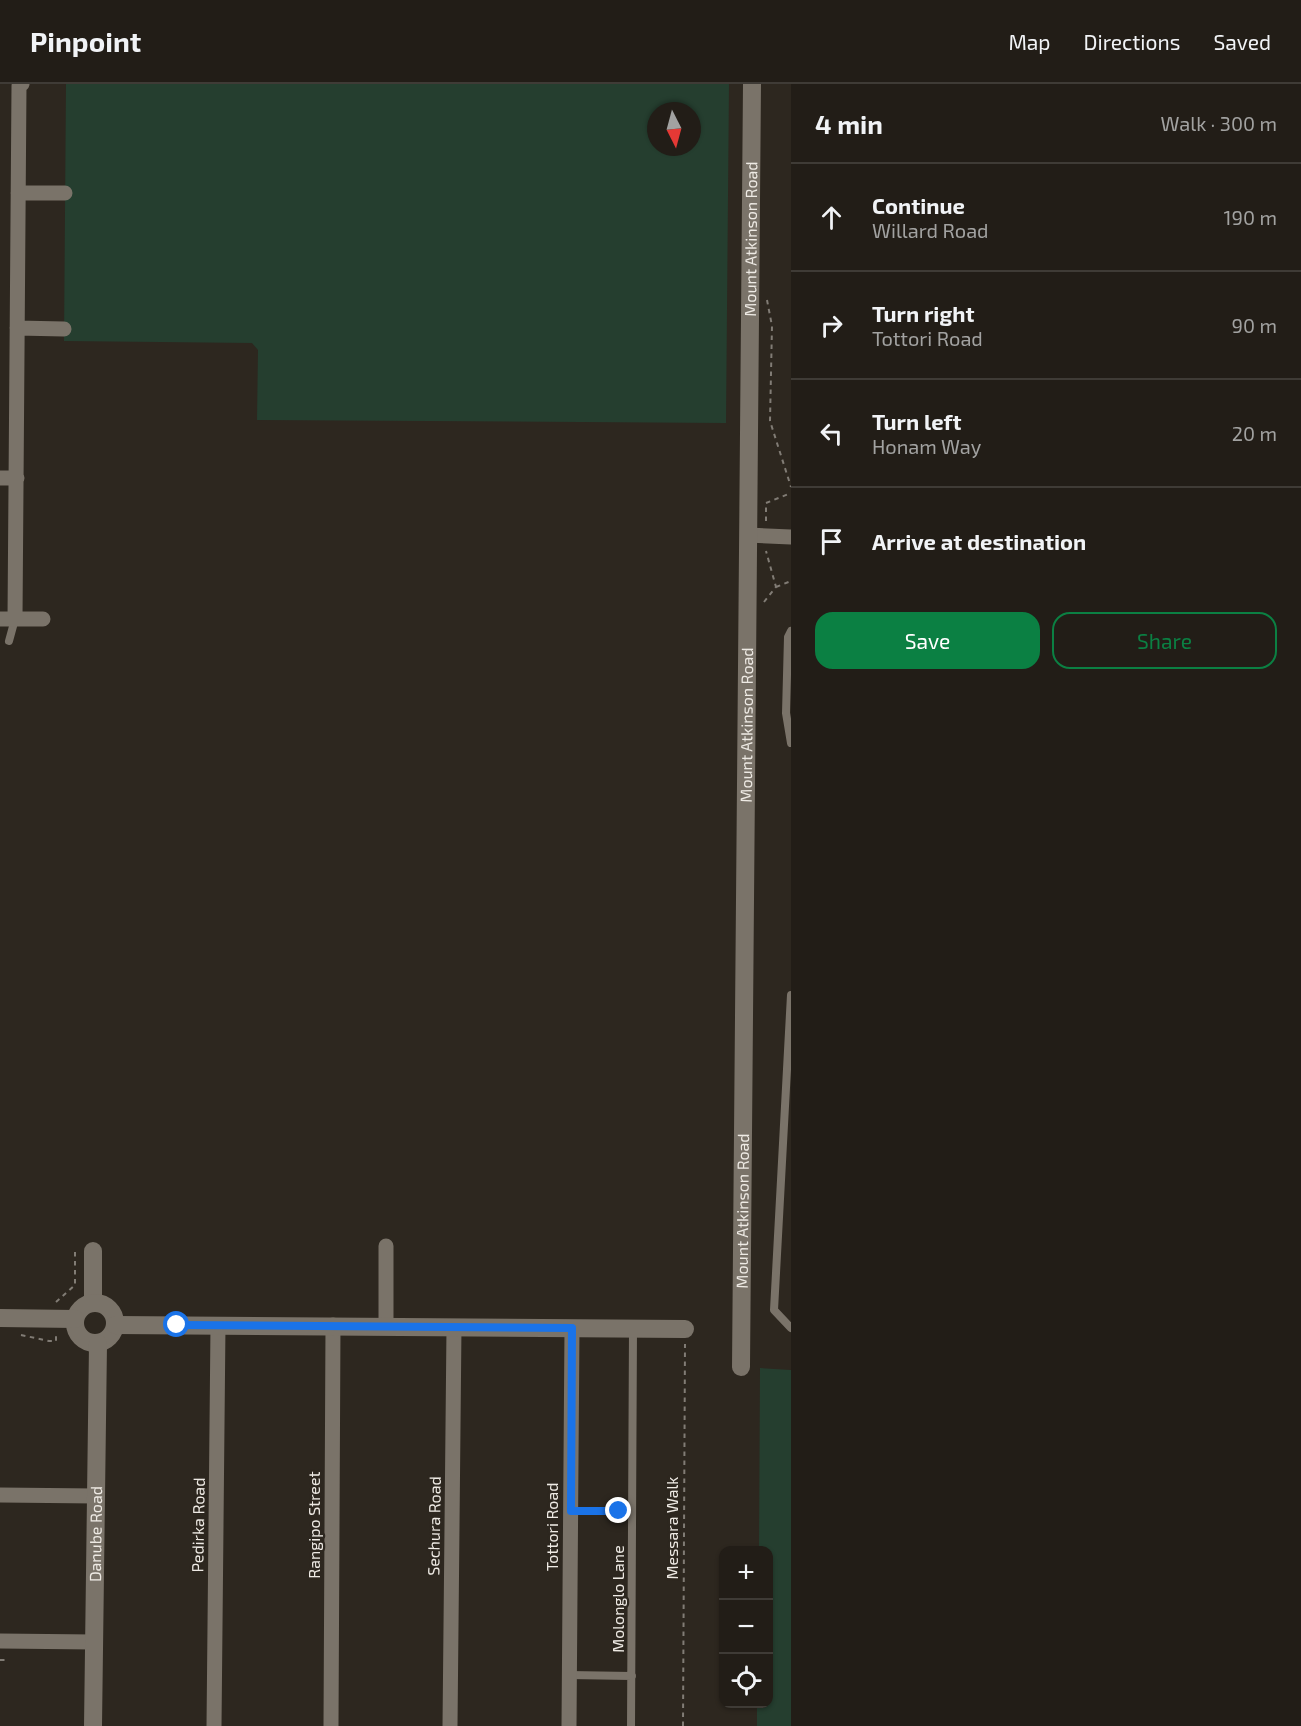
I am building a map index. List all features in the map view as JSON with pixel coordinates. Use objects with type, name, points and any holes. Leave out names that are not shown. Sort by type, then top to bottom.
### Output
[{"type":"street","points":[[22,84],[19,86],[17,478],[8,619],[43,619]]},
{"type":"street","name":"Mount Atkinson Road","points":[[741,1367],[752,84]]},
{"type":"street","points":[[18,193],[65,193]]},
{"type":"street","points":[[17,328],[64,328]]},
{"type":"street","points":[[0,478],[17,478]]},
{"type":"street","points":[[748,535],[791,537]]},
{"type":"street","points":[[386,1246],[386,1326]]},
{"type":"street","points":[[84,1251],[93,1303]]},
{"type":"street","points":[[93,1303],[100,1304],[111,1311],[115,1325],[110,1337],[98,1344],[84,1341],[79,1337],[74,1325],[75,1319],[81,1308],[93,1303]]},
{"type":"street","points":[[0,1318],[75,1319]]},
{"type":"street","points":[[115,1325],[685,1329]]},
{"type":"street","name":"Pedirka Road","points":[[214,1726],[218,1325]]},
{"type":"street","name":"Rangipo Street","points":[[331,1726],[333,1325]]},
{"type":"street","name":"Sechura Road","points":[[450,1726],[454,1327]]},
{"type":"street","name":"Tottori Road","points":[[569,1726],[572,1328]]},
{"type":"street","name":"Danube Road","points":[[93,1726],[98,1344]]},
{"type":"street","points":[[0,1495],[96,1496]]},
{"type":"street","points":[[0,1641],[94,1642]]},
{"type":"lane","points":[[8,619],[9,641]]},
{"type":"lane","points":[[791,631],[788,637],[786,713],[791,743]]},
{"type":"lane","points":[[791,995],[774,1310],[791,1328]]},
{"type":"lane","name":"Molonglo Lane","points":[[632,1726],[633,1329]]},
{"type":"lane","points":[[571,1511],[632,1511]]},
{"type":"lane","points":[[569,1675],[632,1676]]},
{"type":"path","points":[[766,294],[772,326],[770,421],[791,487]]},
{"type":"path","points":[[776,587],[791,581]]},
{"type":"path","points":[[56,1301],[75,1285],[84,1251]]},
{"type":"path","name":"Messara Walk","points":[[683,1726],[685,1329]]},
{"type":"path","points":[[14,1333],[56,1341]]},
{"type":"path","points":[[0,1660],[8,1660]]},
{"type":"green space","points":[[66,84],[729,84],[726,423],[257,420],[258,350],[252,343],[64,341]]},
{"type":"green space","points":[[760,1368],[791,1370],[791,1726],[757,1726],[757,1708],[773,1708],[773,1546],[759,1546]]},
{"type":"route","points":[[177,1325],[572,1328],[571,1511],[619,1511]]}]
